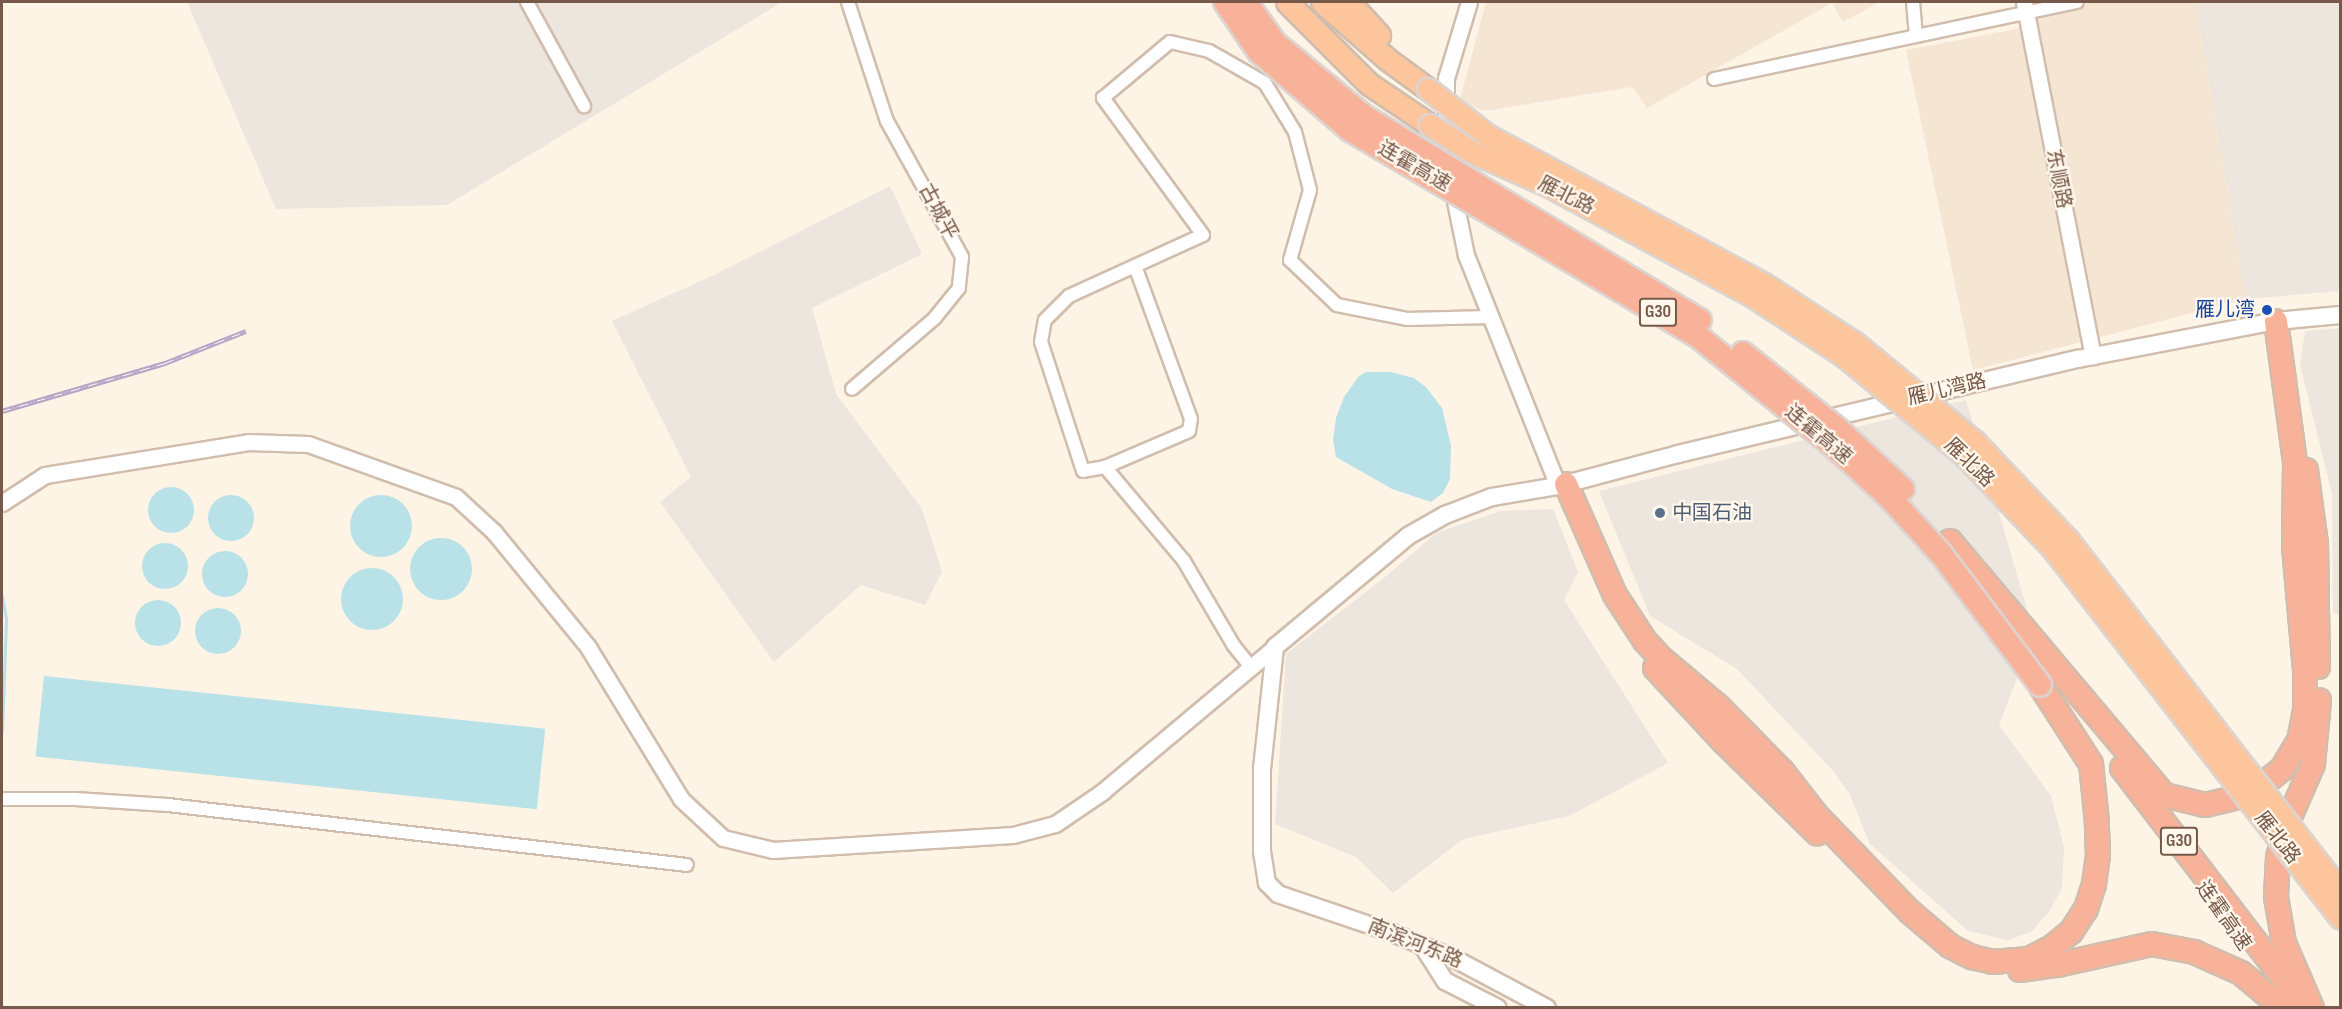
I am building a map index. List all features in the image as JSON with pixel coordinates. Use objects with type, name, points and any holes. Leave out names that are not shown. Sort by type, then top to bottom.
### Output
[{"type":"highway","name":"连霍高速","points":[[1224,2],[1259,52],[1350,130],[1700,338],[1832,445],[1891,499],[2052,678],[2169,839],[2284,1008]]},
{"type":"highway","name":"连霍高速","points":[[1246,2],[1275,43],[1364,116],[1707,324],[1839,430],[1901,487],[1950,542],[2305,1008]]},
{"type":"highway","points":[[1287,2],[1369,84],[1430,125]]},
{"type":"highway","points":[[1305,2],[1318,23],[1430,125]]},
{"type":"highway","points":[[1322,2],[1387,59],[1428,89]]},
{"type":"highway","points":[[1349,2],[1428,89]]},
{"type":"highway","points":[[1359,2],[1428,89]]},
{"type":"highway","name":"雁北路","points":[[1428,89],[1487,135],[1764,284],[1855,343],[1975,442],[2068,540],[2340,891]]},
{"type":"highway","name":"雁北路","points":[[1430,125],[1474,153],[1549,186],[1754,297],[1844,356],[1964,455],[2054,550],[2340,918]]},
{"type":"highway","points":[[2052,678],[2164,795],[2205,805],[2251,794],[2282,768],[2299,741],[2305,709],[2305,670],[2295,556],[2295,462],[2281,321]]},
{"type":"highway","points":[[2281,321],[2316,544],[2319,689],[2313,764],[2289,819],[2278,857],[2276,897],[2284,943],[2312,1008]]},
{"type":"highway","points":[[1562,485],[1615,595],[1645,641],[1663,660],[1719,706],[1782,771],[1818,817],[1910,912],[1950,946],[1972,957],[1993,962],[2029,959],[2051,948],[2071,932],[2086,909],[2094,884],[2098,856],[2091,764],[2052,678]]},
{"type":"highway","points":[[1562,485],[1608,600],[1629,637],[1723,741],[1935,949],[1955,963],[2020,970],[2057,965],[2152,944],[2194,952],[2241,973],[2284,1008]]},
{"type":"main road","name":"雁儿湾路","points":[[1275,647],[1417,530],[1445,515],[1492,496],[1562,485],[1678,454],[2093,356],[2281,321],[2340,315]]},
{"type":"main road","name":"南滨河东路","points":[[1275,647],[1263,769],[1262,852],[1267,884],[1278,894],[1422,945],[1486,974],[1547,1008]]},
{"type":"main road","name":"南滨河东路","points":[[1422,945],[1444,981],[1498,1008]]},
{"type":"street","points":[[527,2],[584,106]]},
{"type":"street","name":"古城平","points":[[848,2],[887,121],[962,258],[959,288],[935,318],[852,389]]},
{"type":"street","points":[[1469,2],[1446,78],[1446,158],[1466,255],[1544,455],[1562,485]]},
{"type":"street","points":[[1913,2],[1916,35]]},
{"type":"street","points":[[1714,79],[1916,35],[2025,7],[2077,2]]},
{"type":"street","name":"东顺路","points":[[2025,7],[2093,356]]},
{"type":"street","points":[[1134,266],[1191,419],[1189,431],[1105,467],[1083,471],[1041,342],[1045,320],[1069,296],[1134,266],[1203,235],[1103,98],[1170,42],[1209,51],[1265,83],[1295,132],[1310,190],[1290,260],[1337,305],[1407,319],[1490,317]]},
{"type":"street","points":[[2,503],[45,475],[248,442],[308,444],[456,497],[494,532],[588,647],[681,799],[723,838],[773,850],[1013,835],[1056,824],[1102,792],[1275,647]]},
{"type":"street","points":[[1105,467],[1184,561],[1234,646],[1251,667]]},
{"type":"street","points":[[7,799],[168,805],[687,865]]},
{"type":"shaded area","points":[[187,2],[782,2],[447,205],[276,209]]},
{"type":"shaded area","points":[[1486,2],[1880,2],[1843,22],[1832,3],[1647,108],[1632,87],[1485,111],[1459,103]]},
{"type":"shaded area","points":[[2033,2],[2196,2],[2246,299],[1973,370],[1906,50],[2038,25]]},
{"type":"shaded area","points":[[2196,2],[2340,2],[2340,291],[2246,299]]},
{"type":"shaded area","points":[[890,186],[922,254],[812,308],[836,394],[922,509],[942,572],[925,605],[861,585],[774,662],[660,502],[691,477],[612,321],[714,275]]},
{"type":"shaded area","points":[[2340,328],[2340,616],[2333,612],[2332,494],[2300,364],[2305,331]]},
{"type":"shaded area","points":[[1966,400],[2034,633],[1999,725],[2051,796],[2064,847],[2062,888],[2049,912],[2031,932],[2008,940],[1968,931],[1870,844],[1849,793],[1834,772],[1737,669],[1650,616],[1599,491]]},
{"type":"shaded area","points":[[1553,509],[1578,572],[1564,600],[1668,763],[1569,816],[1463,839],[1393,893],[1356,857],[1275,824],[1286,654],[1385,577],[1436,533],[1501,511]]},
{"type":"water","points":[[1366,372],[1390,372],[1414,378],[1426,387],[1442,408],[1451,446],[1450,479],[1443,493],[1431,502],[1392,489],[1336,457],[1333,440],[1336,418],[1344,397],[1359,376]]},
{"type":"water","points":[[171,487],[187,494],[194,510],[187,526],[171,533],[155,526],[148,510],[155,494]]},
{"type":"water","points":[[231,495],[247,502],[254,518],[247,534],[231,541],[215,534],[208,518],[215,502]]},
{"type":"water","points":[[381,495],[403,504],[412,526],[403,548],[381,557],[359,548],[350,526],[359,504]]},
{"type":"water","points":[[441,538],[463,547],[472,569],[463,591],[441,600],[419,591],[410,569],[419,547]]},
{"type":"water","points":[[165,543],[181,550],[188,566],[181,582],[165,589],[149,582],[142,566],[149,550]]},
{"type":"water","points":[[225,551],[241,558],[248,574],[241,590],[225,597],[209,590],[202,574],[209,558]]},
{"type":"water","points":[[372,568],[394,577],[403,599],[394,621],[372,630],[350,621],[341,599],[350,577]]},
{"type":"water","points":[[158,600],[174,607],[181,623],[174,639],[158,646],[142,639],[135,623],[142,607]]},
{"type":"water","points":[[218,608],[234,615],[241,631],[234,647],[218,654],[202,647],[195,631],[202,615]]},
{"type":"water","points":[[44,676],[545,729],[537,809],[36,757]]},
{"type":"waterway","points":[[2,596],[6,619],[2,731]]},
{"type":"railway","points":[[2,411],[165,363],[246,331]]},
{"type":"place","name":"雁儿湾","points":[[2267,310]]},
{"type":"place","name":"中国石油","points":[[1660,513]]}]
